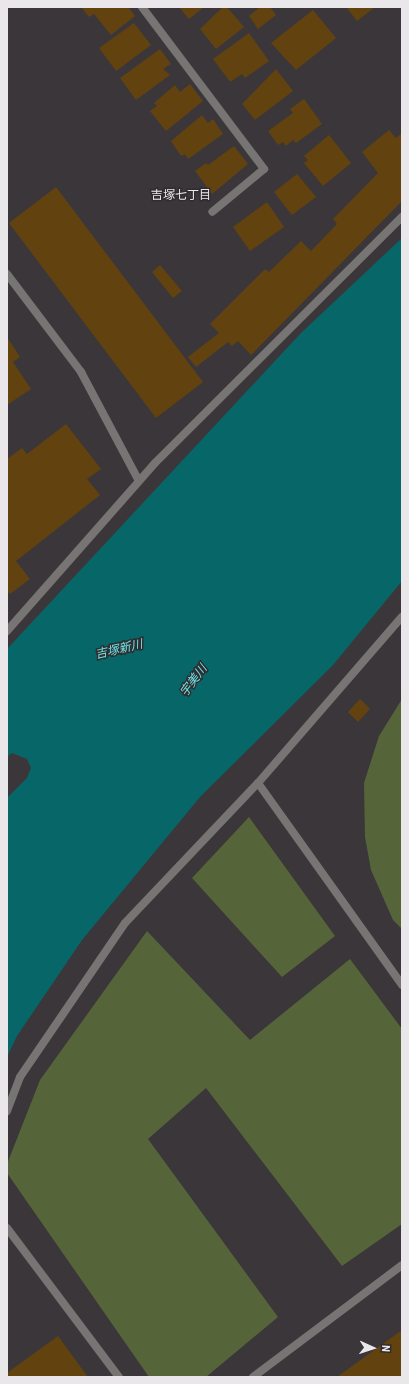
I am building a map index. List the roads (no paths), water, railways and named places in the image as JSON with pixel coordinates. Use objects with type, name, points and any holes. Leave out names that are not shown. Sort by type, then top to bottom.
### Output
[{"type":"street","points":[[142,7],[264,169],[212,212]]},
{"type":"street","points":[[7,631],[139,481],[402,217]]},
{"type":"street","points":[[7,274],[82,372],[139,481]]},
{"type":"street","points":[[7,1111],[20,1077],[125,923],[258,783],[402,618]]},
{"type":"street","points":[[258,783],[402,985]]},
{"type":"street","points":[[7,1228],[119,1377]]},
{"type":"street","points":[[253,1377],[402,1265]]},
{"type":"water","points":[[402,238],[402,581],[333,665],[200,797],[82,940],[17,1036],[7,1057],[7,798],[27,778],[31,768],[27,759],[12,753],[7,757],[7,649],[301,333]]},
{"type":"district","name":"吉塚七丁目","points":[[181,196]]},
{"type":"water label","name":"吉塚新川","points":[[119,650]]},
{"type":"water label","name":"宇美川","points":[[194,681]]}]
